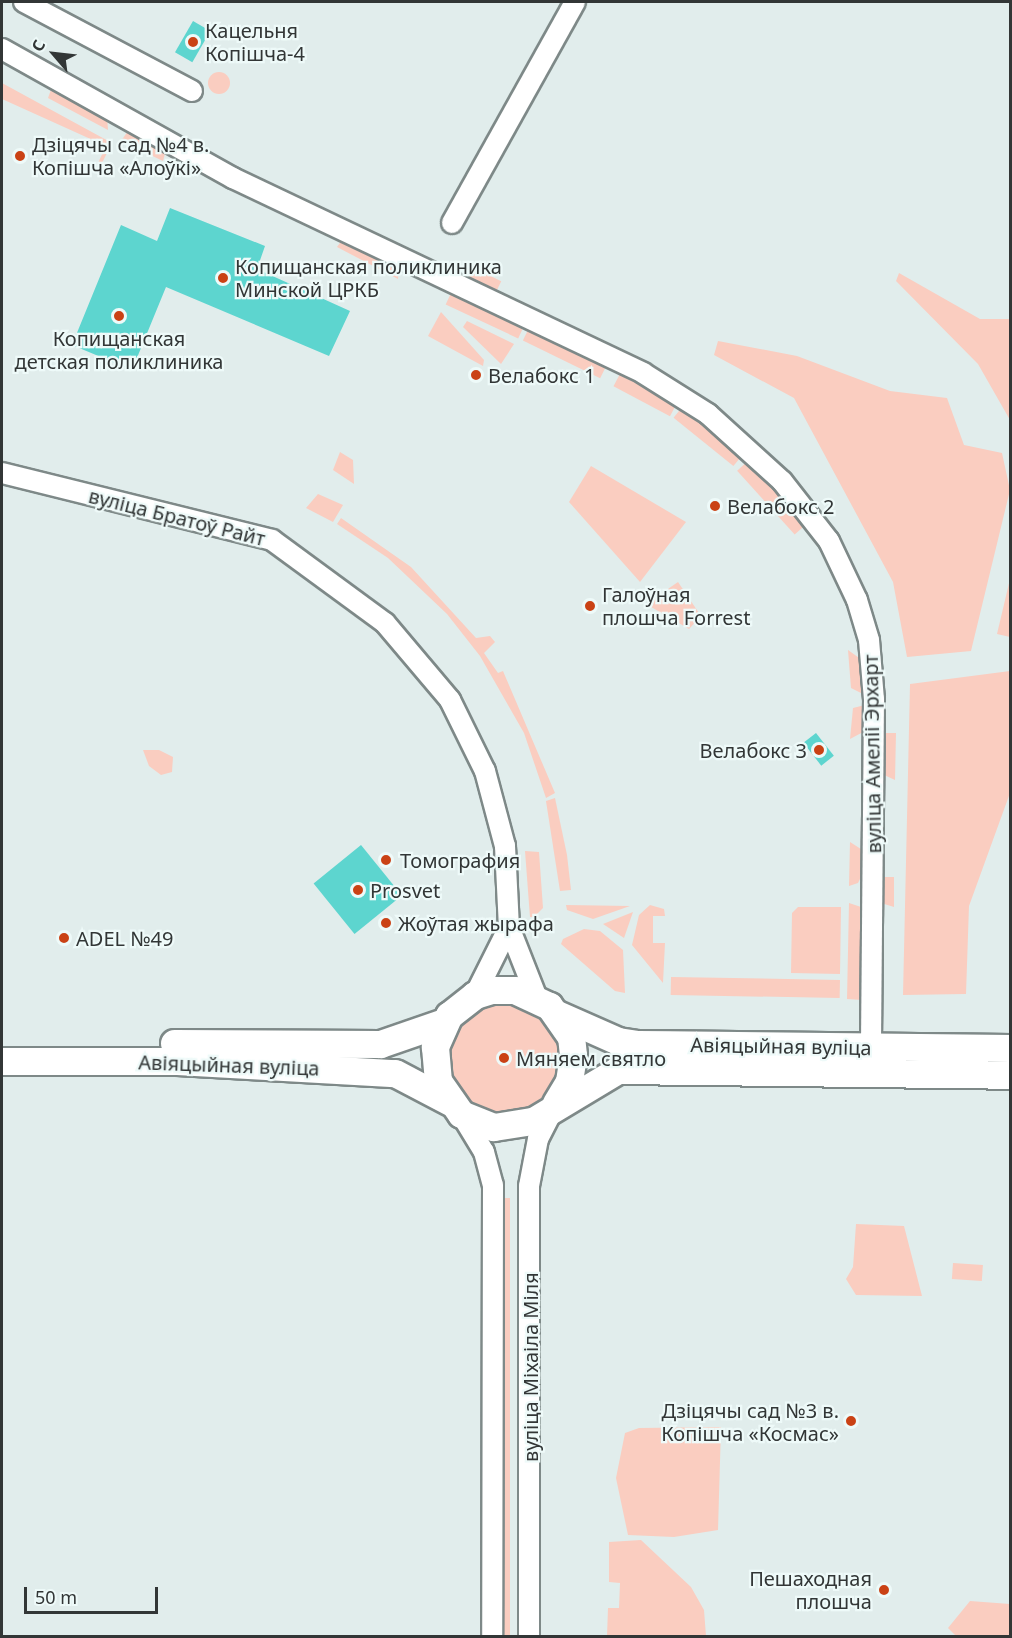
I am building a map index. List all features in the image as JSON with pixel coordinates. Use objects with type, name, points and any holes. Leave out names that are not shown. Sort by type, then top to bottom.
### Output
[{"type":"main road","points":[[556,1103],[569,1081],[573,1055],[571,1037],[547,1006],[507,989],[475,995],[444,1022],[434,1064],[456,1108],[486,1126],[507,1127],[533,1121],[556,1103],[618,1070],[1011,1075]]},
{"type":"main road","name":"Авіяцыйная вуліца","points":[[547,1006],[618,1041],[638,1044],[1011,1048]]},
{"type":"main road","name":"Авіяцыйная вуліца","points":[[2,1042],[380,1044],[444,1022]]},
{"type":"main road","name":"Авіяцыйная вуліца","points":[[2,1061],[177,1061],[395,1073],[456,1108]]},
{"type":"street","points":[[24,2],[192,91]]},
{"type":"street","points":[[452,223],[575,2]]},
{"type":"street","name":"вуліца Амеліі Эрхарт","points":[[2,49],[233,178],[661,383],[708,414],[783,481],[834,550],[869,640],[874,699],[871,1048]]},
{"type":"street","name":"вуліца Братоў Райт","points":[[2,473],[272,540],[385,623],[450,700],[485,771],[505,846],[509,927]]},
{"type":"street","points":[[475,995],[509,927]]},
{"type":"street","points":[[509,927],[547,1006]]},
{"type":"street","name":"вуліца Міхаіла Міля","points":[[529,1636],[529,1186],[538,1139],[556,1103]]},
{"type":"street","name":"вуліца Міхаіла Міля","points":[[456,1108],[484,1152],[493,1185],[492,1636]]},
{"type":"shaded area","points":[[219,72],[227,75],[230,83],[227,91],[219,94],[211,91],[208,83],[211,75]]},
{"type":"shaded area","points":[[2,83],[112,143],[101,165],[98,163],[106,146],[2,99]]},
{"type":"shaded area","points":[[52,87],[107,116],[108,130],[48,98]]},
{"type":"shaded area","points":[[128,131],[139,131],[166,150],[163,161],[121,141]]},
{"type":"shaded area","points":[[342,240],[399,265],[398,279],[337,247]]},
{"type":"shaded area","points":[[468,265],[501,281],[495,294],[462,278]]},
{"type":"shaded area","points":[[899,273],[980,319],[1010,319],[1010,420],[978,364],[896,281]]},
{"type":"shaded area","points":[[452,291],[525,325],[518,338],[446,305]]},
{"type":"shaded area","points":[[441,312],[484,360],[483,366],[428,336]]},
{"type":"shaded area","points":[[467,321],[514,344],[501,364],[463,327]]},
{"type":"shaded area","points":[[529,328],[606,366],[600,378],[523,341]]},
{"type":"shaded area","points":[[718,341],[797,356],[890,391],[947,398],[964,445],[1002,453],[1010,490],[971,651],[907,657],[893,582],[794,398],[714,355]]},
{"type":"shaded area","points":[[621,372],[678,402],[670,416],[613,386]]},
{"type":"shaded area","points":[[683,406],[743,454],[733,466],[674,418]]},
{"type":"shaded area","points":[[340,452],[353,460],[354,484],[333,470]]},
{"type":"shaded area","points":[[749,460],[807,524],[795,535],[737,471]]},
{"type":"shaded area","points":[[591,466],[686,522],[640,582],[569,502]]},
{"type":"shaded area","points":[[318,494],[343,505],[333,522],[306,508]]},
{"type":"shaded area","points":[[341,518],[411,567],[476,638],[490,636],[495,642],[484,653],[498,673],[503,671],[555,793],[546,798],[524,733],[480,656],[447,614],[388,558],[337,524]]},
{"type":"shaded area","points":[[1010,579],[1010,637],[997,634]]},
{"type":"shaded area","points":[[678,582],[701,616],[689,629],[646,604]]},
{"type":"shaded area","points":[[848,650],[862,660],[865,695],[851,688]]},
{"type":"shaded area","points":[[1010,671],[1010,793],[969,906],[966,994],[903,995],[910,684]]},
{"type":"shaded area","points":[[865,705],[865,731],[850,739],[853,708]]},
{"type":"shaded area","points":[[886,733],[896,733],[895,780],[882,774],[881,738]]},
{"type":"shaded area","points":[[143,750],[159,750],[173,757],[172,772],[161,775],[149,766]]},
{"type":"shaded area","points":[[555,798],[567,855],[571,890],[560,891],[546,801]]},
{"type":"shaded area","points":[[850,842],[864,851],[865,869],[858,883],[849,886]]},
{"type":"shaded area","points":[[525,851],[539,852],[543,908],[534,917],[530,917]]},
{"type":"shaded area","points":[[885,877],[894,877],[894,907],[881,903]]},
{"type":"shaded area","points":[[849,903],[861,907],[863,916],[862,1000],[847,999]]},
{"type":"shaded area","points":[[566,905],[630,906],[593,919],[567,910]]},
{"type":"shaded area","points":[[650,905],[664,909],[665,916],[653,916],[653,943],[665,943],[663,983],[632,945],[639,915]]},
{"type":"shaded area","points":[[798,907],[841,907],[840,974],[791,973],[792,913]]},
{"type":"shaded area","points":[[633,912],[624,938],[603,924]]},
{"type":"shaded area","points":[[584,929],[600,931],[623,950],[625,993],[615,991],[561,944],[563,939]]},
{"type":"shaded area","points":[[671,977],[840,980],[840,998],[671,995]]},
{"type":"shaded area","points":[[504,1003],[525,1007],[543,1019],[555,1037],[559,1058],[555,1079],[543,1097],[525,1109],[504,1113],[483,1109],[465,1097],[453,1079],[449,1058],[453,1037],[465,1019],[483,1007]]},
{"type":"shaded area","points":[[500,1198],[510,1198],[510,1636],[500,1636]]},
{"type":"shaded area","points":[[856,1224],[904,1226],[922,1296],[856,1295],[846,1279],[853,1267]]},
{"type":"shaded area","points":[[953,1263],[983,1265],[982,1281],[952,1279]]},
{"type":"shaded area","points":[[721,1427],[718,1530],[674,1537],[628,1535],[616,1478],[625,1433],[639,1428]]},
{"type":"shaded area","points":[[641,1540],[691,1587],[704,1610],[706,1636],[607,1636],[608,1608],[619,1608],[620,1583],[609,1582],[609,1542]]},
{"type":"shaded area","points":[[970,1601],[1010,1604],[1010,1636],[956,1636],[948,1628]]},
{"type":"building","name":"Кацельня Копішча-4","points":[[193,21],[210,31],[192,62],[175,52]]},
{"type":"building","points":[[170,208],[265,246],[257,269],[350,311],[329,356],[166,287],[132,370],[72,345],[121,225],[157,241]]},
{"type":"building","name":"Велабокс 3","points":[[816,733],[834,756],[821,766],[803,743]]},
{"type":"building","name":"Prosvet","points":[[361,845],[402,896],[354,934],[314,883]]},
{"type":"place","name":"Кацельня Копішча-4","points":[[193,42]]},
{"type":"place","name":"Дзіцячы сад №4 в. Копішча «Алоўкі»","points":[[20,156]]},
{"type":"place","name":"Копищанская поликлиника Минской ЦРКБ","points":[[223,278]]},
{"type":"place","name":"Копищанская детская поликлиника","points":[[119,316]]},
{"type":"place","name":"Велабокс 1","points":[[476,375]]},
{"type":"place","name":"Велабокс 2","points":[[715,506]]},
{"type":"place","name":"Галоўная плошча Forrest","points":[[590,606]]},
{"type":"place","name":"Велабокс 3","points":[[819,750]]},
{"type":"place","name":"Томография","points":[[386,860]]},
{"type":"place","name":"Prosvet","points":[[358,890]]},
{"type":"place","name":"Жоўтая жырафа","points":[[386,923]]},
{"type":"place","name":"ADEL №49","points":[[64,938]]},
{"type":"place","name":"Мяняем святло","points":[[504,1058]]},
{"type":"place","name":"Дзіцячы сад №3 в. Копішча «Космас»","points":[[851,1421]]},
{"type":"place","name":"Пешаходная плошча","points":[[884,1590]]}]
